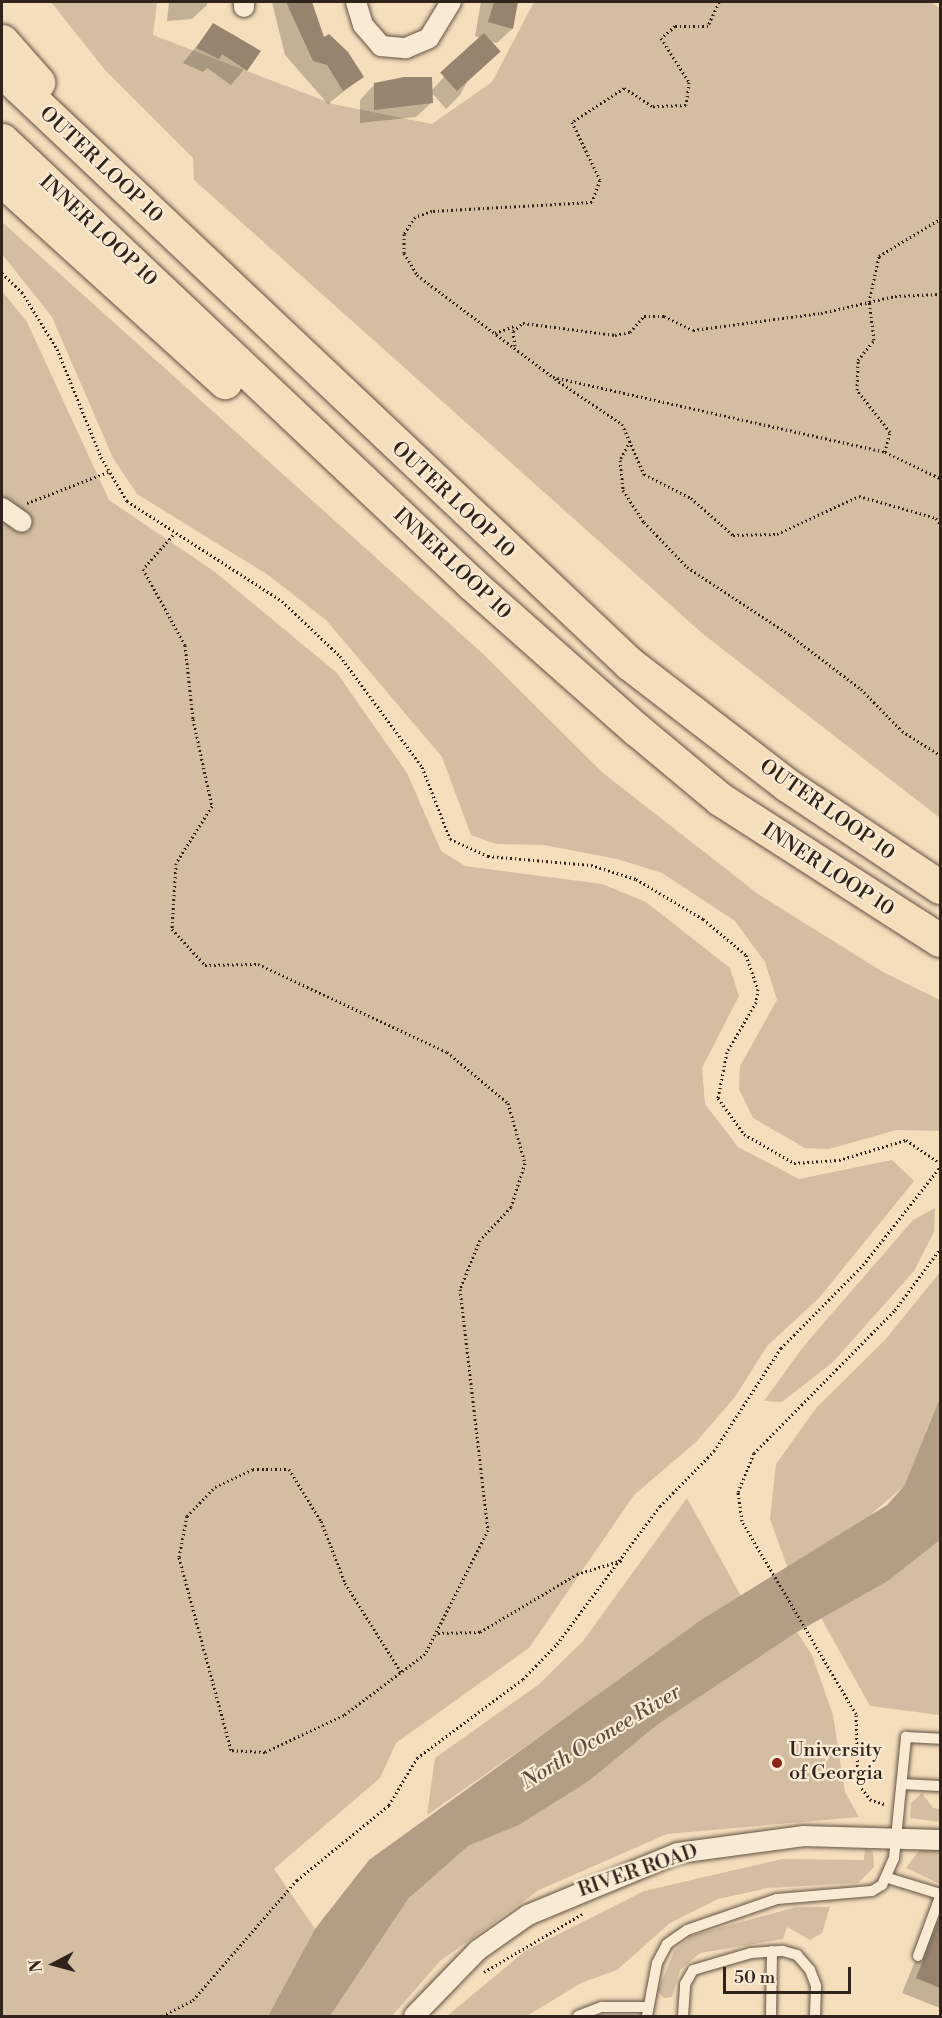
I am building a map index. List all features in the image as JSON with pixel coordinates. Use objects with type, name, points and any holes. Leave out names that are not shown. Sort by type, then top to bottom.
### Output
[{"type":"highway","points":[[2,41],[72,120],[90,154]]},
{"type":"highway","name":"OUTER LOOP 10","points":[[2,71],[630,664],[787,785],[940,887]]},
{"type":"highway","name":"INNER LOOP 10","points":[[2,140],[552,657],[720,799],[940,940]]},
{"type":"highway","points":[[2,180],[279,431],[354,473]]},
{"type":"street","points":[[356,2],[363,25],[381,46],[406,48],[429,38],[451,2]]},
{"type":"street","points":[[4,509],[22,522]]},
{"type":"street","name":"RIVER ROAD","points":[[414,2016],[478,1950],[528,1915],[623,1872],[730,1842],[897,1836],[940,1840]]},
{"type":"lane","points":[[578,2016],[602,2007],[647,2012],[657,1963],[667,1944],[687,1930],[777,1899],[872,1891],[888,1878],[897,1836],[906,1737],[940,1740]]},
{"type":"lane","points":[[902,1784],[940,1786]]},
{"type":"lane","points":[[888,1878],[940,1896],[918,1956]]},
{"type":"lane","points":[[771,2016],[772,1952]]},
{"type":"lane","points":[[683,2016],[685,1984],[693,1970],[772,1952],[797,1955],[810,1970],[816,1986],[815,2016]]},
{"type":"path","points":[[719,2],[708,26],[675,26],[661,38],[688,82],[686,105],[652,106],[624,88],[572,122],[600,180],[592,202],[508,203],[415,217],[404,234],[404,253],[417,275],[553,377],[622,424],[644,474],[691,498],[733,535],[777,534],[859,496],[936,518],[940,524]]},
{"type":"path","points":[[885,452],[890,432],[857,390],[858,360],[873,340],[869,302],[879,256],[940,219]]},
{"type":"path","points":[[2,273],[22,292],[57,349],[109,472],[127,501],[173,535],[282,601],[340,656],[422,767],[441,827],[457,845],[488,856],[591,865],[636,879],[703,919],[746,955],[758,989],[756,1002],[728,1052],[718,1098],[744,1134],[794,1163],[824,1163],[906,1140],[940,1165],[856,1272],[781,1348],[733,1425],[660,1506],[625,1560],[536,1666],[417,1758],[389,1804],[297,1880],[193,2001],[162,2016]]},
{"type":"path","points":[[493,332],[515,325],[615,335],[630,332],[644,316],[664,316],[693,330],[869,302],[940,294]]},
{"type":"path","points":[[515,325],[516,348]]},
{"type":"path","points":[[553,377],[885,452],[940,478]]},
{"type":"path","points":[[630,441],[620,460],[623,490],[644,522],[687,567],[790,635],[861,688],[902,731],[940,755]]},
{"type":"path","points":[[4,509],[109,472]]},
{"type":"path","points":[[173,535],[143,569],[185,645],[193,719],[212,806],[176,863],[172,929],[205,965],[258,964],[447,1052],[508,1102],[525,1163],[511,1207],[480,1240],[460,1289],[488,1530],[425,1654],[344,1715],[265,1752],[231,1750],[179,1557],[187,1516],[215,1487],[254,1469],[289,1469],[321,1521],[345,1582],[401,1672]]},
{"type":"path","points":[[881,1802],[871,1800],[858,1785],[859,1732],[849,1698],[747,1530],[737,1501],[741,1476],[754,1453],[857,1351],[940,1250]]},
{"type":"path","points":[[437,1633],[480,1632],[577,1574],[625,1560]]},
{"type":"path","points":[[473,1980],[545,1931],[585,1913]]},
{"type":"shaded area","points":[[51,2],[157,2],[153,35],[333,104],[432,124],[492,82],[534,2],[931,2],[940,9],[940,818],[703,634],[194,180],[193,158],[105,70]]},
{"type":"shaded area","points":[[2,222],[481,652],[603,773],[758,894],[883,972],[940,1000],[940,1131],[896,1130],[829,1149],[805,1148],[753,1118],[739,1089],[740,1066],[777,1000],[765,962],[735,921],[662,873],[617,859],[544,845],[496,844],[471,835],[442,757],[326,620],[268,575],[137,494],[113,458],[52,317],[2,254]]},
{"type":"shaded area","points":[[2,291],[27,322],[109,500],[215,572],[337,673],[407,773],[441,851],[465,866],[602,884],[646,902],[730,968],[739,996],[702,1068],[705,1104],[738,1147],[799,1179],[892,1160],[914,1181],[819,1298],[767,1346],[735,1397],[696,1442],[634,1495],[529,1648],[396,1743],[380,1778],[274,1869],[315,1929],[268,2016],[2,2016]]},
{"type":"shaded area","points":[[935,1208],[934,1232],[914,1271],[833,1362],[782,1402],[764,1401],[803,1347],[913,1220]]},
{"type":"shaded area","points":[[940,1272],[940,1398],[904,1486],[848,1534],[788,1569],[770,1519],[776,1464],[817,1407],[885,1340]]},
{"type":"shaded area","points":[[687,1498],[741,1596],[427,1815],[435,1758],[538,1685],[583,1641]]},
{"type":"shaded area","points":[[940,1540],[940,1715],[870,1706],[821,1618],[888,1581]]},
{"type":"shaded area","points":[[797,1632],[812,1655],[833,1715],[845,1792],[859,1817],[667,1834],[539,1890],[440,1961],[392,2016],[330,2016],[409,1898],[437,1870],[468,1846],[519,1825],[589,1781],[657,1725]]},
{"type":"shaded area","points":[[922,1793],[933,1808],[940,1809],[940,1822],[910,1818],[911,1803]]},
{"type":"shaded area","points":[[865,1847],[873,1852],[874,1867],[858,1883],[768,1888],[718,1899],[670,1923],[617,1970],[581,1983],[527,2016],[447,2016],[525,1951],[644,1891],[782,1859],[864,1860]]},
{"type":"shaded area","points":[[921,1848],[940,1850],[940,1884],[906,1868]]},
{"type":"shaded area","points":[[796,1907],[830,1907],[822,1933],[810,1940],[787,1927],[783,1939],[700,1953],[680,1970],[672,1997],[664,1998],[658,1991],[674,1951],[691,1936]]},
{"type":"water","name":"North Oconee River","points":[[940,1398],[940,1540],[888,1581],[797,1632],[657,1725],[589,1781],[519,1825],[468,1846],[409,1898],[330,2016],[268,2016],[315,1929],[369,1860],[701,1620],[887,1505],[904,1486]]},
{"type":"building","points":[[286,2],[312,2],[324,37],[329,34],[348,52],[364,77],[343,91],[327,65],[313,61]]},
{"type":"building","points":[[494,2],[518,2],[513,29],[488,22]]},
{"type":"building","points":[[213,23],[261,51],[247,71],[222,54],[219,59],[196,48]]},
{"type":"building","points":[[484,33],[501,52],[457,91],[440,72]]},
{"type":"building","points":[[404,77],[432,77],[433,103],[374,110],[374,83]]},
{"type":"building","points":[[940,1918],[940,1988],[916,1978]]},
{"type":"place","name":"University of Georgia","points":[[777,1763]]}]
